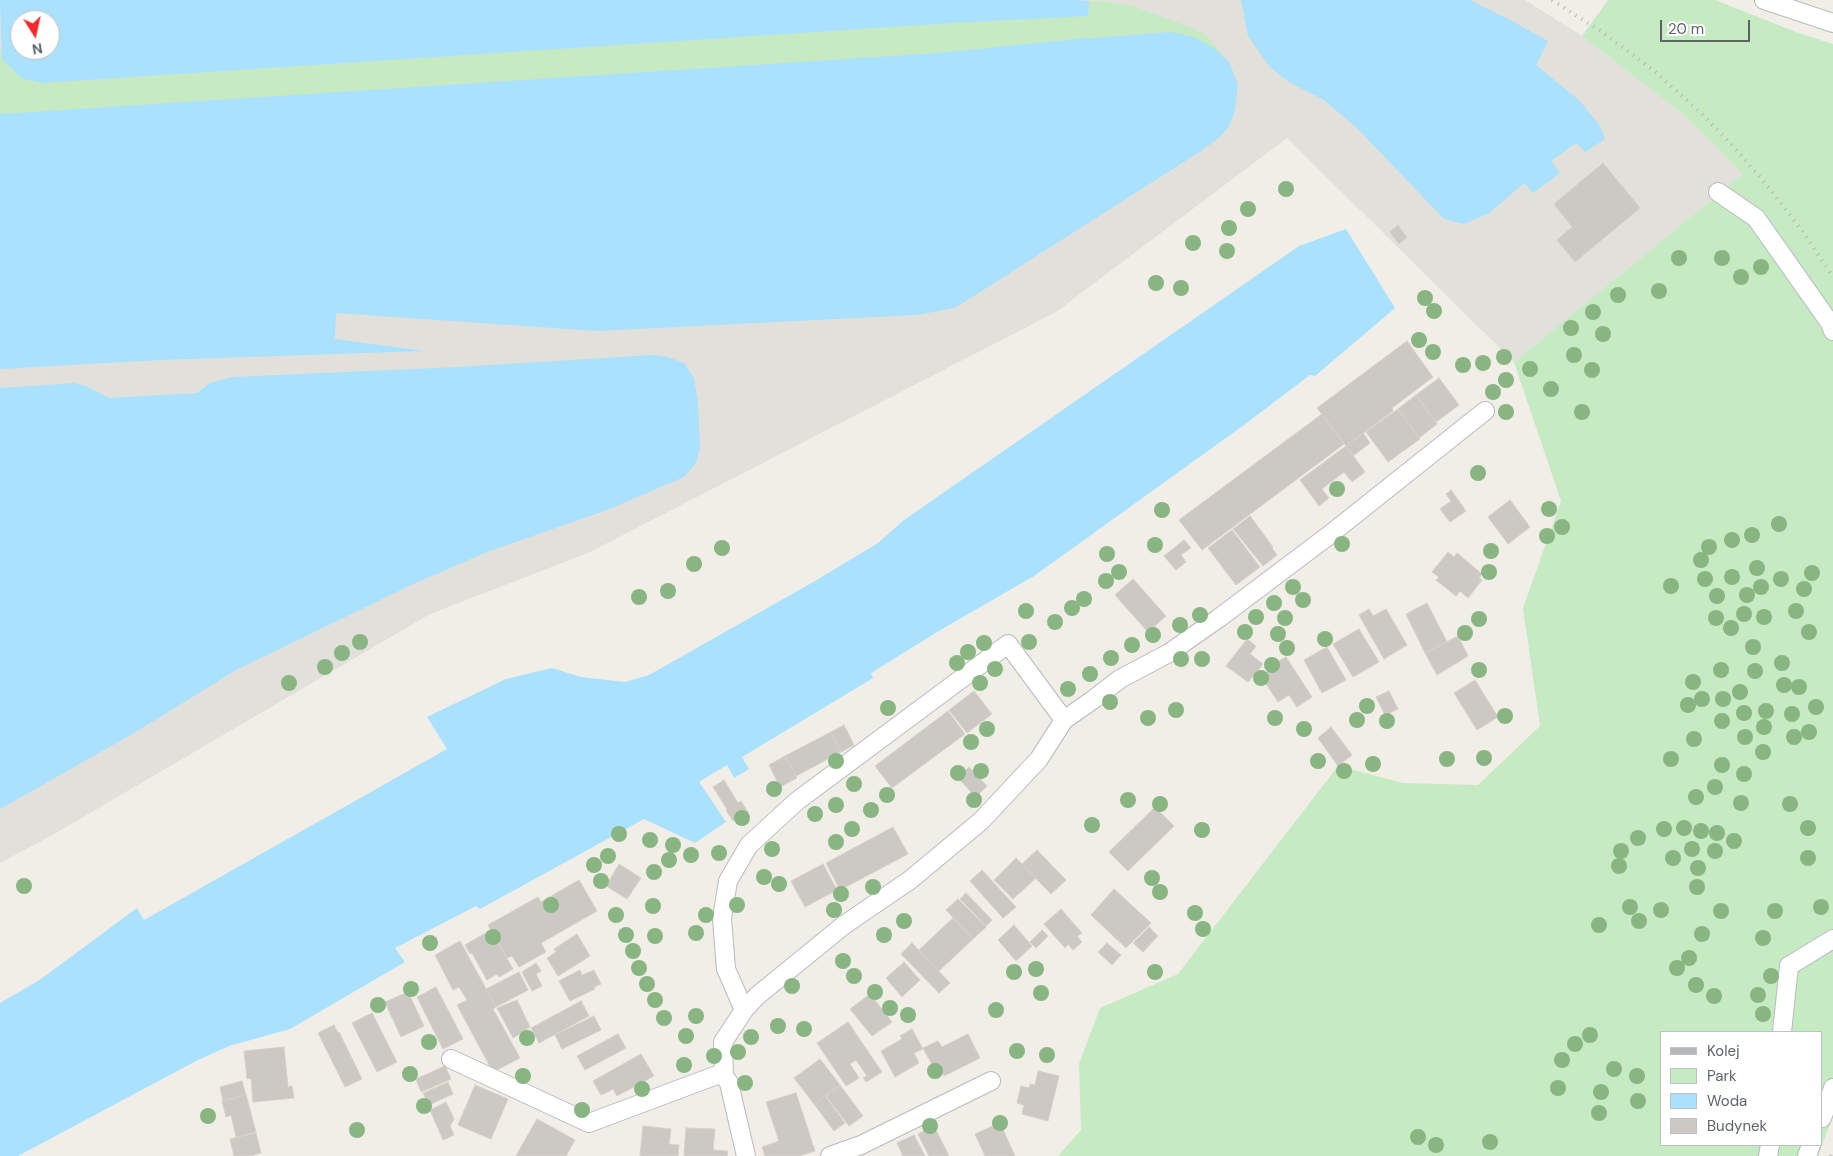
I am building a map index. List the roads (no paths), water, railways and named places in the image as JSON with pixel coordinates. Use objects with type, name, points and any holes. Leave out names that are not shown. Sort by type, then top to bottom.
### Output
[{"type":"lane","points":[[1764,0],[1833,24]]},
{"type":"lane","points":[[1718,192],[1756,218],[1833,330]]},
{"type":"lane","points":[[746,1156],[729,1083],[724,1076],[723,1042],[744,1010],[757,996],[844,925],[910,880],[981,821],[1039,759],[1064,720],[1120,679],[1169,653],[1219,618],[1328,536],[1485,411]]},
{"type":"lane","points":[[744,1010],[726,969],[722,918],[728,881],[749,845],[776,820],[797,802],[1008,644],[1064,720]]},
{"type":"lane","points":[[1782,1031],[1789,966],[1833,939]]},
{"type":"lane","points":[[451,1059],[589,1123],[718,1075],[724,1076]]},
{"type":"lane","points":[[830,1156],[861,1144],[991,1080]]},
{"type":"lane","points":[[1823,1115],[1833,1088]]},
{"type":"water","points":[[0,0],[1089,1],[1088,16],[952,23],[41,83],[21,78],[2,59]]},
{"type":"water","points":[[1241,0],[1470,0],[1548,41],[1536,65],[1580,101],[1600,126],[1605,139],[1585,152],[1576,143],[1551,161],[1560,173],[1533,193],[1524,183],[1489,213],[1464,224],[1443,218],[1359,130],[1324,100],[1289,82],[1270,67],[1248,36]]},
{"type":"water","points":[[1171,32],[1194,37],[1214,48],[1229,62],[1238,84],[1235,110],[1229,126],[1221,136],[1201,151],[955,308],[916,315],[597,331],[336,313],[335,339],[424,351],[161,360],[0,369],[0,114],[937,53]]},
{"type":"water","points":[[1346,229],[1395,308],[1315,376],[1310,375],[1244,425],[1034,576],[942,629],[871,673],[873,678],[742,757],[749,769],[734,778],[727,765],[699,782],[726,822],[695,843],[644,819],[480,909],[476,906],[395,948],[405,962],[290,1029],[229,1046],[196,1061],[18,1156],[0,1156],[0,1003],[41,979],[137,908],[144,920],[447,749],[427,717],[506,679],[552,668],[581,677],[625,682],[649,675],[878,543],[904,520],[1299,246]]},
{"type":"water","points":[[652,355],[668,357],[684,363],[694,378],[698,403],[700,448],[696,463],[684,477],[607,510],[487,552],[411,585],[236,670],[134,733],[0,809],[0,388],[74,383],[86,386],[109,398],[197,393],[210,383],[232,377],[459,367]]},
{"type":"railway","points":[[1552,0],[1602,32],[1653,70],[1702,114],[1770,189],[1803,232],[1833,277]]},
{"type":"railway","points":[[1831,1156],[1833,1151]]}]
